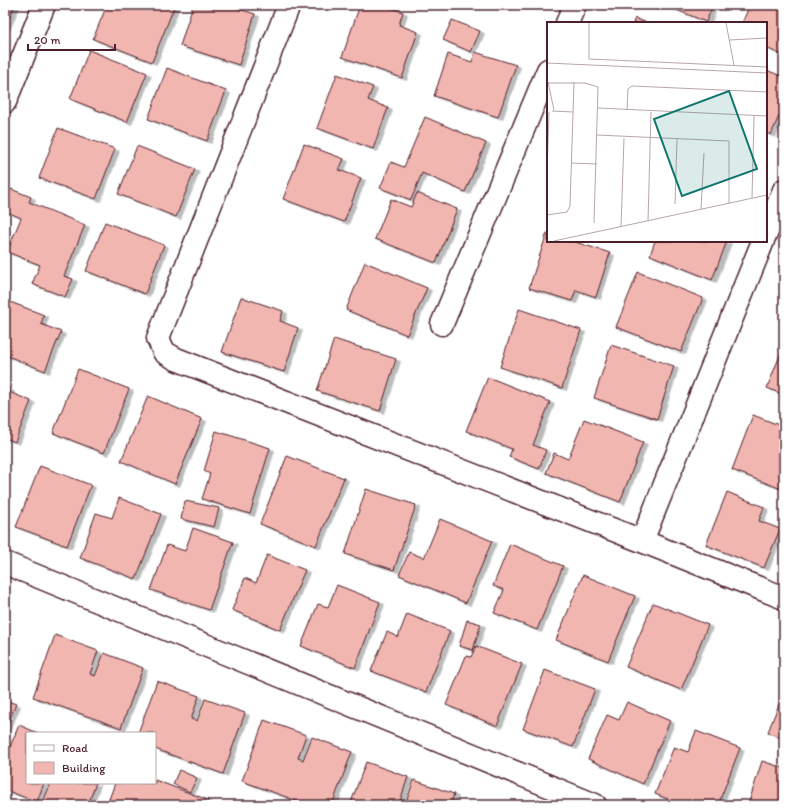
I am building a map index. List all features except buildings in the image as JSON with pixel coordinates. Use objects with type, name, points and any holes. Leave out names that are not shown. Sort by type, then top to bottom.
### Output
[{"type":"street","points":[[5,102],[44,5]]},
{"type":"street","points":[[289,5],[158,338],[164,352],[176,359],[784,598]]},
{"type":"street","points":[[568,22],[575,5]]},
{"type":"street","points":[[442,324],[547,72]]},
{"type":"street","points":[[767,232],[784,190]]},
{"type":"street","points":[[642,541],[763,242]]},
{"type":"street","points":[[5,563],[595,805]]}]
